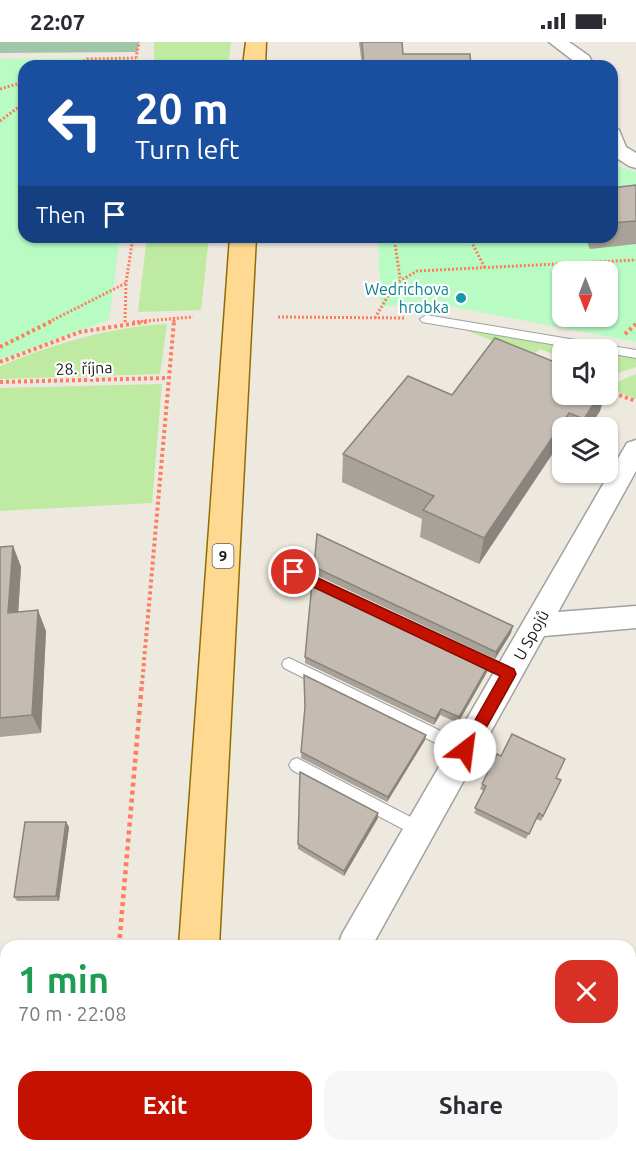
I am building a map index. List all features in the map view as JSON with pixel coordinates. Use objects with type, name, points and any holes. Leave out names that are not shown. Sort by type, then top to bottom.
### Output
[{"type":"main road","points":[[254,60],[256,42]]},
{"type":"main road","name":"9","points":[[198,940],[243,243]]},
{"type":"street","points":[[558,42],[583,60]]},
{"type":"street","points":[[618,147],[636,162]]},
{"type":"street","name":"U Spojů","points":[[357,940],[636,449]]},
{"type":"street","points":[[536,625],[636,617]]},
{"type":"lane","points":[[426,319],[636,354]]},
{"type":"lane","points":[[294,572],[509,674]]},
{"type":"lane","points":[[289,664],[465,750]]},
{"type":"lane","points":[[297,765],[420,831]]},
{"type":"path","points":[[84,60],[87,58],[136,58],[139,42]]},
{"type":"path","points":[[0,89],[18,84]]},
{"type":"path","points":[[0,121],[18,108]]},
{"type":"path","points":[[125,323],[126,283],[132,243]]},
{"type":"path","points":[[395,243],[400,278]]},
{"type":"path","points":[[472,243],[485,268]]},
{"type":"path","points":[[375,318],[389,290],[400,278],[417,272],[636,260]]},
{"type":"path","points":[[0,347],[126,283]]},
{"type":"path","points":[[120,940],[174,317]]},
{"type":"path","points":[[0,362],[80,332],[125,323],[193,317]]},
{"type":"path","points":[[278,317],[426,319]]},
{"type":"path","name":"28. října","points":[[0,382],[168,378]]},
{"type":"path","points":[[618,395],[636,402]]},
{"type":"green space","points":[[0,42],[139,42],[137,52],[0,53]]},
{"type":"green space","points":[[154,42],[231,42],[229,60],[154,60]]},
{"type":"green space","points":[[127,58],[127,60],[18,60],[18,243],[119,243],[109,320],[0,360],[0,59]]},
{"type":"green space","points":[[618,166],[636,172],[636,342],[558,327],[618,327],[618,261],[552,261],[552,326],[443,305],[381,306],[378,243],[618,243]]},
{"type":"green space","points":[[146,243],[208,243],[201,310],[138,312]]},
{"type":"green space","points":[[167,324],[160,374],[0,379],[0,366],[41,351],[103,333]]},
{"type":"green space","points":[[468,331],[552,343],[552,353],[539,349],[532,357]]},
{"type":"green space","points":[[618,353],[636,356],[636,367],[618,373]]},
{"type":"green space","points":[[636,374],[636,399],[618,392],[618,382]]},
{"type":"green space","points":[[162,384],[152,503],[0,511],[0,388]]},
{"type":"building","points":[[362,42],[402,42],[403,54],[470,54],[470,60],[364,60]]},
{"type":"building","points":[[636,185],[636,221],[618,222],[618,187]]},
{"type":"building","points":[[495,338],[552,361],[552,405],[593,405],[585,417],[569,413],[566,417],[552,417],[552,438],[484,538],[423,510],[434,496],[343,454],[408,376],[452,395]]},
{"type":"building","points":[[317,534],[513,626],[496,652],[314,567]]},
{"type":"building","points":[[13,546],[8,613],[38,610],[32,715],[0,718],[0,547]]},
{"type":"building","points":[[312,583],[488,666],[459,717],[441,709],[435,719],[305,657]]},
{"type":"building","points":[[304,675],[426,735],[388,797],[301,752],[305,707]]},
{"type":"building","points":[[512,734],[565,759],[556,778],[561,780],[543,816],[539,813],[529,834],[475,808],[486,786],[482,784],[497,754],[501,756]]},
{"type":"building","points":[[300,772],[378,813],[344,871],[298,844]]},
{"type":"building","points":[[25,822],[66,822],[56,896],[14,897]]},
{"type":"place","name":"Wedrichova hrobka","points":[[461,298]]},
{"type":"route","points":[[294,572],[509,674],[465,750]]}]
